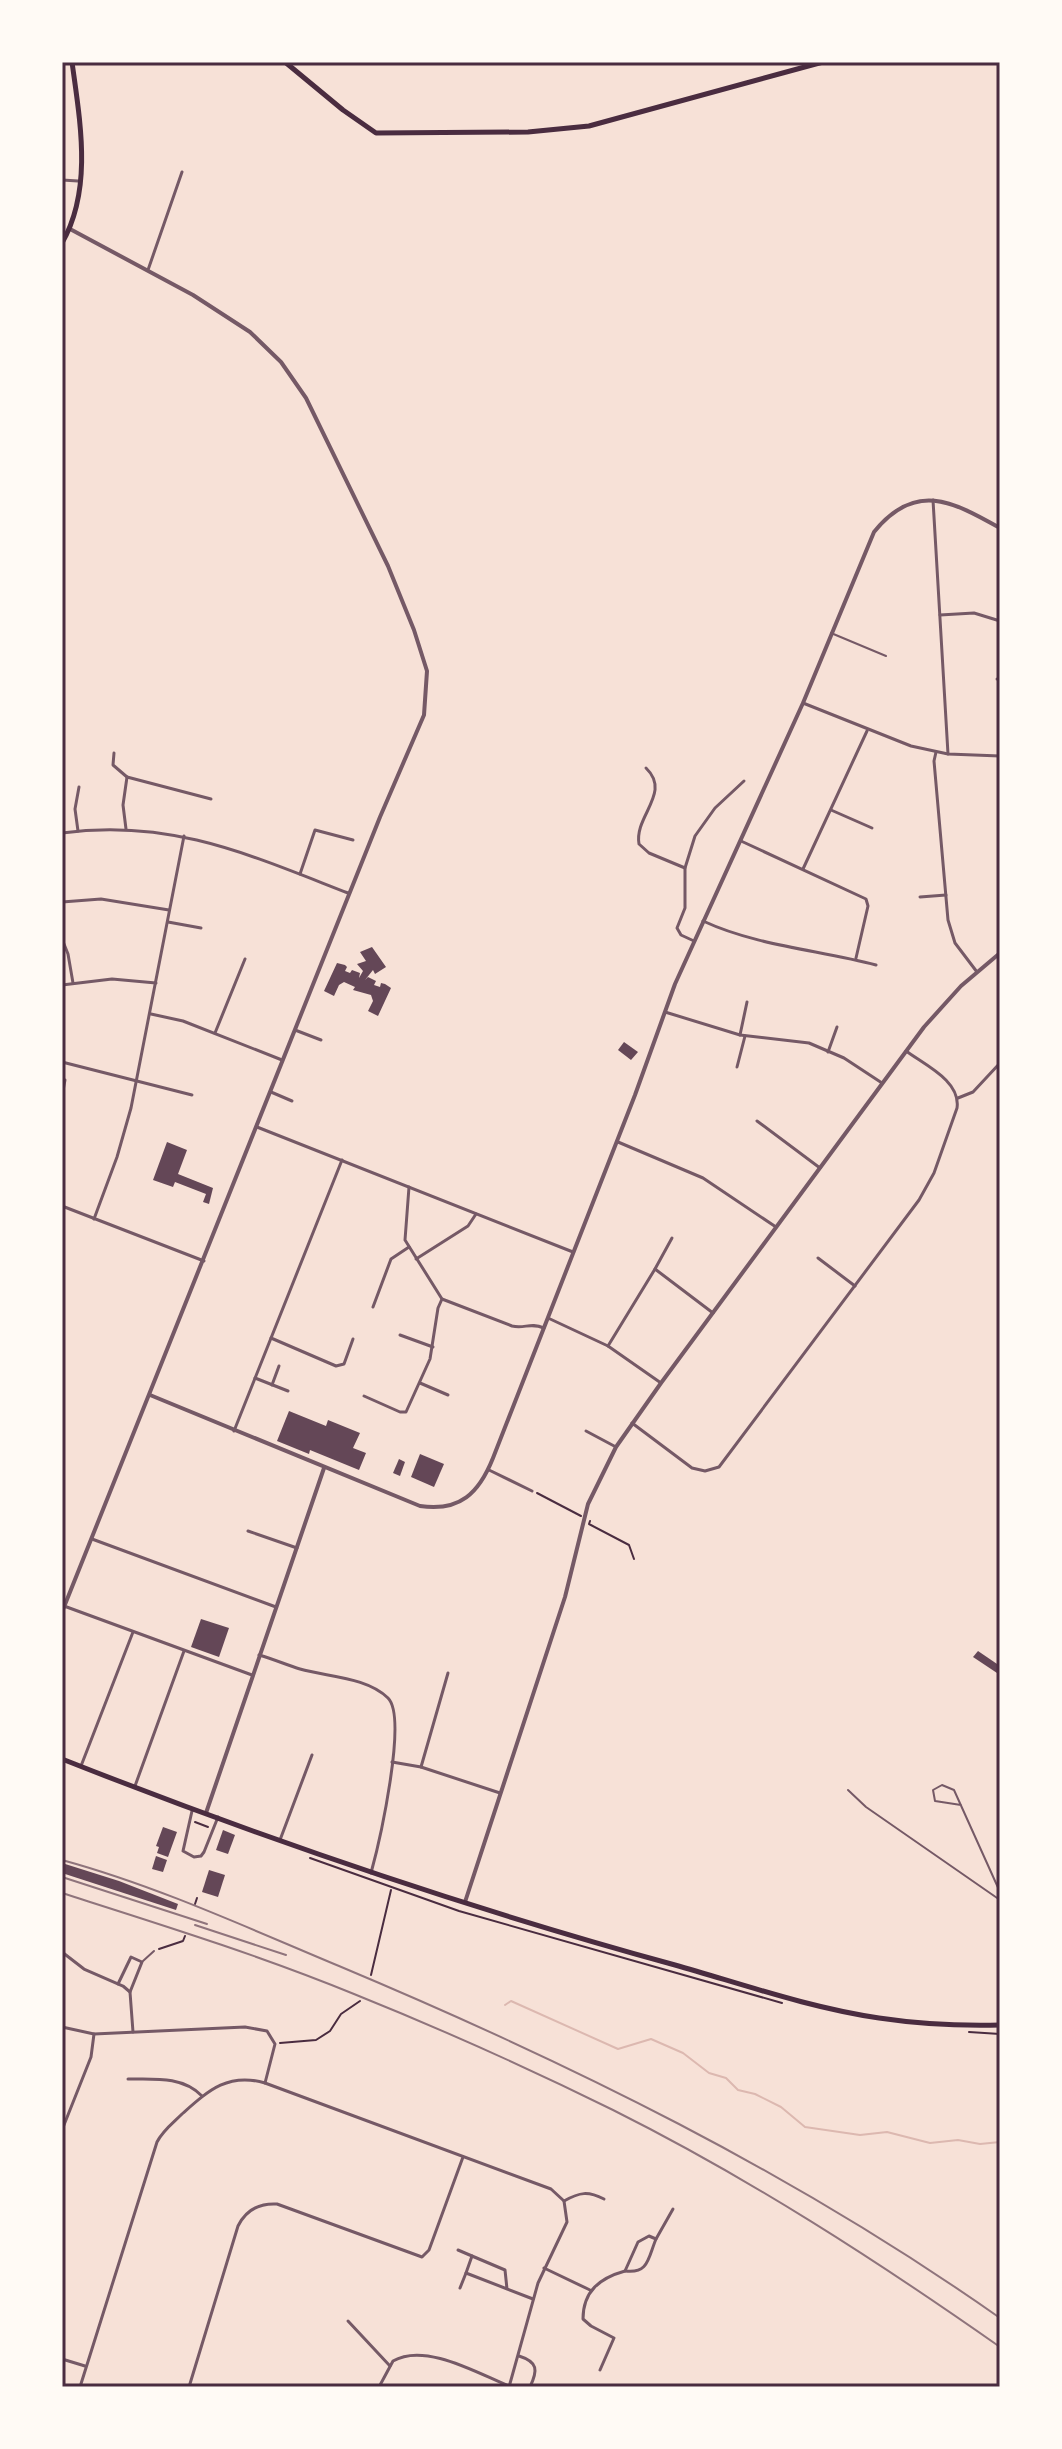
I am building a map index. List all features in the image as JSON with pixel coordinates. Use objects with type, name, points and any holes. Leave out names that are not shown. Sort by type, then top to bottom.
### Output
[{"type":"main road","points":[[62,243],[79,205],[81,181],[72,62]]},
{"type":"main road","points":[[285,62],[376,133],[392,133],[528,132],[589,126],[823,62]]},
{"type":"main road","points":[[62,1759],[371,1873],[628,1952],[881,2019],[1000,2025]]},
{"type":"street","points":[[148,270],[182,172]]},
{"type":"street","points":[[62,180],[81,181]]},
{"type":"street","points":[[62,1612],[282,1060],[424,715],[427,671],[388,566],[295,379],[250,332],[148,270],[70,229]]},
{"type":"street","points":[[150,1395],[415,1504],[434,1508],[452,1505],[471,1495],[489,1470],[694,941],[803,703],[874,532],[890,514],[902,507],[917,501],[933,500],[949,502],[1000,528]]},
{"type":"street","points":[[933,500],[948,754]]},
{"type":"street","points":[[940,615],[974,613],[1000,621]]},
{"type":"street","points":[[803,703],[911,746],[948,754],[1000,756]]},
{"type":"street","points":[[803,869],[867,731]]},
{"type":"street","points":[[936,752],[934,761],[952,935],[977,972]]},
{"type":"street","points":[[114,753],[113,765],[127,777],[211,799]]},
{"type":"street","points":[[646,768],[655,780],[656,792],[639,830],[639,844],[649,853],[685,868]]},
{"type":"street","points":[[127,777],[123,805],[127,830]]},
{"type":"street","points":[[694,941],[681,935],[677,928],[685,908],[685,868],[691,846],[704,820],[744,781]]},
{"type":"street","points":[[78,831],[75,809],[79,787]]},
{"type":"street","points":[[831,810],[872,828]]},
{"type":"street","points":[[62,833],[127,830],[184,836],[232,848],[350,894]]},
{"type":"street","points":[[300,874],[315,830],[353,840]]},
{"type":"street","points":[[94,1219],[117,1157],[138,1079],[184,836]]},
{"type":"street","points":[[741,841],[861,895],[868,902],[856,958]]},
{"type":"street","points":[[920,897],[946,895]]},
{"type":"street","points":[[62,902],[101,899],[170,910]]},
{"type":"street","points":[[703,921],[751,938],[856,958],[876,965]]},
{"type":"street","points":[[168,922],[201,928]]},
{"type":"street","points":[[62,939],[73,983]]},
{"type":"street","points":[[465,1902],[565,1597],[588,1504],[616,1447],[906,1051],[946,1001],[1000,953]]},
{"type":"street","points":[[215,1033],[245,959]]},
{"type":"street","points":[[62,985],[124,979],[156,983]]},
{"type":"street","points":[[740,1035],[747,1002]]},
{"type":"street","points":[[665,1012],[740,1035],[809,1043],[882,1083]]},
{"type":"street","points":[[151,1014],[183,1021],[282,1060]]},
{"type":"street","points":[[828,1052],[837,1027]]},
{"type":"street","points":[[295,1030],[321,1040]]},
{"type":"street","points":[[737,1067],[745,1036]]},
{"type":"street","points":[[632,1423],[692,1468],[705,1471],[719,1467],[855,1286],[930,1183],[957,1108],[958,1098],[950,1083],[906,1051]]},
{"type":"street","points":[[62,1062],[192,1095]]},
{"type":"street","points":[[958,1098],[973,1092],[1000,1063]]},
{"type":"street","points":[[62,1096],[65,1080]]},
{"type":"street","points":[[271,1092],[292,1101]]},
{"type":"street","points":[[757,1121],[820,1168]]},
{"type":"street","points":[[257,1127],[574,1253]]},
{"type":"street","points":[[617,1142],[703,1178],[776,1227]]},
{"type":"street","points":[[234,1431],[342,1160]]},
{"type":"street","points":[[409,1187],[404,1236],[442,1299],[512,1326],[533,1324],[544,1328]]},
{"type":"street","points":[[62,1206],[204,1261]]},
{"type":"street","points":[[416,1259],[468,1226],[476,1214]]},
{"type":"street","points":[[608,1346],[672,1238]]},
{"type":"street","points":[[373,1307],[391,1259],[409,1247]]},
{"type":"street","points":[[818,1258],[855,1286]]},
{"type":"street","points":[[655,1269],[713,1313]]},
{"type":"street","points":[[364,1396],[403,1413],[409,1408],[433,1347],[442,1299]]},
{"type":"street","points":[[548,1318],[608,1346],[661,1383]]},
{"type":"street","points":[[400,1335],[433,1347]]},
{"type":"street","points":[[271,1338],[336,1366],[344,1364],[353,1339]]},
{"type":"street","points":[[272,1385],[279,1366]]},
{"type":"street","points":[[255,1378],[288,1391]]},
{"type":"street","points":[[420,1383],[448,1395]]},
{"type":"street","points":[[586,1431],[616,1447]]},
{"type":"street","points":[[206,1813],[324,1468]]},
{"type":"street","points":[[489,1470],[532,1491]]},
{"type":"street","points":[[248,1531],[297,1548]]},
{"type":"street","points":[[91,1539],[276,1607]]},
{"type":"street","points":[[64,1606],[253,1676]]},
{"type":"street","points":[[81,1766],[133,1632]]},
{"type":"street","points":[[135,1786],[184,1651]]},
{"type":"street","points":[[259,1655],[300,1669],[367,1685],[388,1698],[395,1709],[397,1727],[392,1762],[371,1873]]},
{"type":"street","points":[[421,1767],[448,1673]]},
{"type":"street","points":[[280,1840],[312,1755]]},
{"type":"street","points":[[392,1762],[421,1767],[501,1793]]},
{"type":"street","points":[[193,1808],[183,1847],[186,1854],[194,1857],[204,1852],[218,1817]]},
{"type":"street","points":[[63,1955],[130,1992]]},
{"type":"street","points":[[118,1984],[131,1957],[142,1962],[130,1992],[133,2032]]},
{"type":"street","points":[[62,2027],[94,2034],[245,2027],[267,2031],[275,2044],[265,2083]]},
{"type":"street","points":[[62,2130],[91,2057],[94,2034]]},
{"type":"street","points":[[128,2079],[175,2081],[189,2086],[202,2096]]},
{"type":"street","points":[[80,2387],[153,2148],[162,2132],[215,2086],[245,2079],[265,2083],[556,2192],[564,2201],[567,2222],[544,2268],[533,2299],[509,2387],[434,2357],[406,2356],[390,2366],[379,2387]]},
{"type":"street","points":[[189,2387],[238,2226],[248,2212],[258,2206],[277,2204],[422,2257],[429,2250],[463,2157]]},
{"type":"street","points":[[564,2201],[587,2192],[604,2199]]},
{"type":"street","points":[[600,2370],[614,2338],[583,2319],[586,2296],[609,2276],[625,2271],[638,2272],[644,2268],[673,2209]]},
{"type":"street","points":[[625,2271],[641,2239],[649,2236],[656,2239]]},
{"type":"street","points":[[458,2250],[505,2270],[507,2289]]},
{"type":"street","points":[[460,2288],[472,2256]]},
{"type":"street","points":[[544,2268],[590,2290]]},
{"type":"street","points":[[466,2273],[533,2299]]},
{"type":"street","points":[[348,2321],[390,2366]]},
{"type":"street","points":[[519,2356],[529,2359],[536,2366],[530,2387]]},
{"type":"street","points":[[62,2359],[86,2366]]},
{"type":"lane","points":[[831,633],[886,656]]},
{"type":"lane","points":[[961,1805],[935,1801],[933,1790],[938,1785],[949,1785],[954,1790],[961,1805],[1000,1892]]},
{"type":"lane","points":[[848,1790],[866,1807],[1000,1900]]},
{"type":"lane","points":[[142,1962],[154,1951]]},
{"type":"path","points":[[532,1491],[581,1516]]},
{"type":"path","points":[[590,1519],[589,1524],[629,1545],[634,1559]]},
{"type":"path","points":[[192,1821],[211,1828]]},
{"type":"path","points":[[298,1854],[459,1911],[626,1959]]},
{"type":"path","points":[[371,1975],[391,1888]]},
{"type":"path","points":[[195,1904],[197,1898]]},
{"type":"path","points":[[154,1951],[183,1941],[185,1936]]},
{"type":"path","points":[[275,2044],[316,2040],[330,2031],[341,2014],[360,2001]]},
{"type":"building","points":[[372,947],[386,967],[375,974],[373,970],[365,980],[368,977],[376,981],[374,985],[380,987],[381,983],[391,988],[378,1016],[368,1011],[373,1001],[371,995],[353,990],[355,987],[344,982],[334,996],[324,991],[337,963],[347,967],[345,971],[360,973],[359,978],[363,971],[357,964],[366,961],[360,952]]},
{"type":"building","points":[[624,1042],[638,1052],[631,1060],[618,1050]]},
{"type":"building","points":[[167,1142],[187,1150],[178,1174],[213,1188],[209,1204],[203,1202],[206,1194],[175,1182],[173,1187],[153,1180]]},
{"type":"building","points":[[289,1411],[326,1426],[328,1420],[360,1433],[353,1448],[366,1453],[359,1470],[310,1450],[309,1454],[277,1441]]},
{"type":"building","points":[[420,1454],[444,1464],[434,1487],[411,1477]]},
{"type":"building","points":[[399,1459],[405,1462],[400,1476],[393,1473]]},
{"type":"building","points":[[201,1619],[229,1628],[219,1657],[191,1647]]},
{"type":"building","points":[[978,1651],[1000,1666],[997,1673],[973,1657]]},
{"type":"building","points":[[163,1827],[177,1832],[168,1857],[157,1853],[159,1847],[156,1846]]},
{"type":"building","points":[[223,1830],[235,1835],[228,1854],[216,1850]]},
{"type":"building","points":[[156,1856],[167,1860],[163,1872],[152,1869]]},
{"type":"building","points":[[62,1863],[178,1904],[176,1910],[62,1873]]},
{"type":"building","points":[[209,1870],[225,1875],[218,1897],[202,1892]]},
{"type":"waterway","points":[[505,2005],[511,2001],[618,2049],[651,2039],[683,2053],[709,2073],[726,2078],[738,2090],[755,2094],[781,2107],[805,2127],[860,2135],[887,2132],[930,2143],[958,2140],[980,2144],[1000,2142]]},
{"type":"railway","points":[[62,1860],[133,1882],[236,1923],[425,2003],[595,2082],[761,2168],[842,2215],[1000,2318]]},
{"type":"railway","points":[[62,1877],[207,1924]]},
{"type":"railway","points":[[62,1893],[209,1940],[318,1980],[452,2035],[581,2094],[763,2192],[1000,2347]]},
{"type":"railway","points":[[195,1925],[286,1955]]}]
